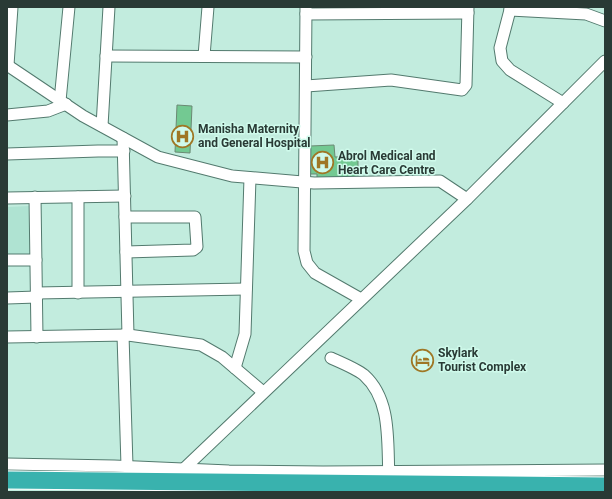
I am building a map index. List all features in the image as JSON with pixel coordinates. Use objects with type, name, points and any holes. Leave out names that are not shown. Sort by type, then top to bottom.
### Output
[{"type":"highway","points":[[7,480],[169,487],[389,483],[605,486]]},
{"type":"street","points":[[12,7],[7,65],[83,116],[158,157],[232,176],[250,178],[306,182],[440,181],[468,199]]},
{"type":"street","points":[[63,102],[69,7]]},
{"type":"street","points":[[102,126],[109,7]]},
{"type":"street","points":[[204,56],[208,7]]},
{"type":"street","points":[[563,103],[510,70],[502,61],[500,48],[510,9],[586,14],[605,21]]},
{"type":"street","points":[[306,86],[391,80],[462,90],[466,85],[468,10],[306,10],[306,57],[306,86],[306,182],[304,251],[307,263],[316,273],[361,299]]},
{"type":"street","points":[[106,56],[306,57]]},
{"type":"street","points":[[169,487],[184,469],[263,392],[468,199],[605,61]]},
{"type":"street","points":[[7,115],[48,111],[63,102]]},
{"type":"street","points":[[123,138],[127,292],[127,466]]},
{"type":"street","points":[[7,154],[124,151]]},
{"type":"street","points":[[235,368],[245,334],[250,178]]},
{"type":"street","points":[[7,198],[125,196]]},
{"type":"street","points":[[35,197],[37,337]]},
{"type":"street","points":[[78,197],[78,293]]},
{"type":"street","points":[[125,217],[194,216],[196,220],[197,240],[197,247],[193,250],[126,252]]},
{"type":"street","points":[[7,260],[36,260]]},
{"type":"street","points":[[7,298],[78,293],[246,289]]},
{"type":"street","points":[[7,337],[126,335],[201,346],[222,357],[263,392]]},
{"type":"street","points":[[331,358],[364,375],[380,396],[386,416],[389,483]]},
{"type":"street","points":[[7,464],[127,466],[230,471],[389,483],[605,470]]},
{"type":"shaded area","points":[[29,206],[30,256],[7,256],[7,207]]},
{"type":"building","points":[[177,105],[192,106],[190,153],[175,152]]},
{"type":"building","points":[[334,145],[335,157],[358,156],[358,179],[317,180],[317,174],[307,174],[310,146]]},
{"type":"place","name":"Manisha Maternity and General Hospital","points":[[183,136]]},
{"type":"place","name":"Abrol Medical and Heart Care Centre","points":[[322,163]]},
{"type":"place","name":"Skylark Tourist Complex","points":[[423,360]]}]
